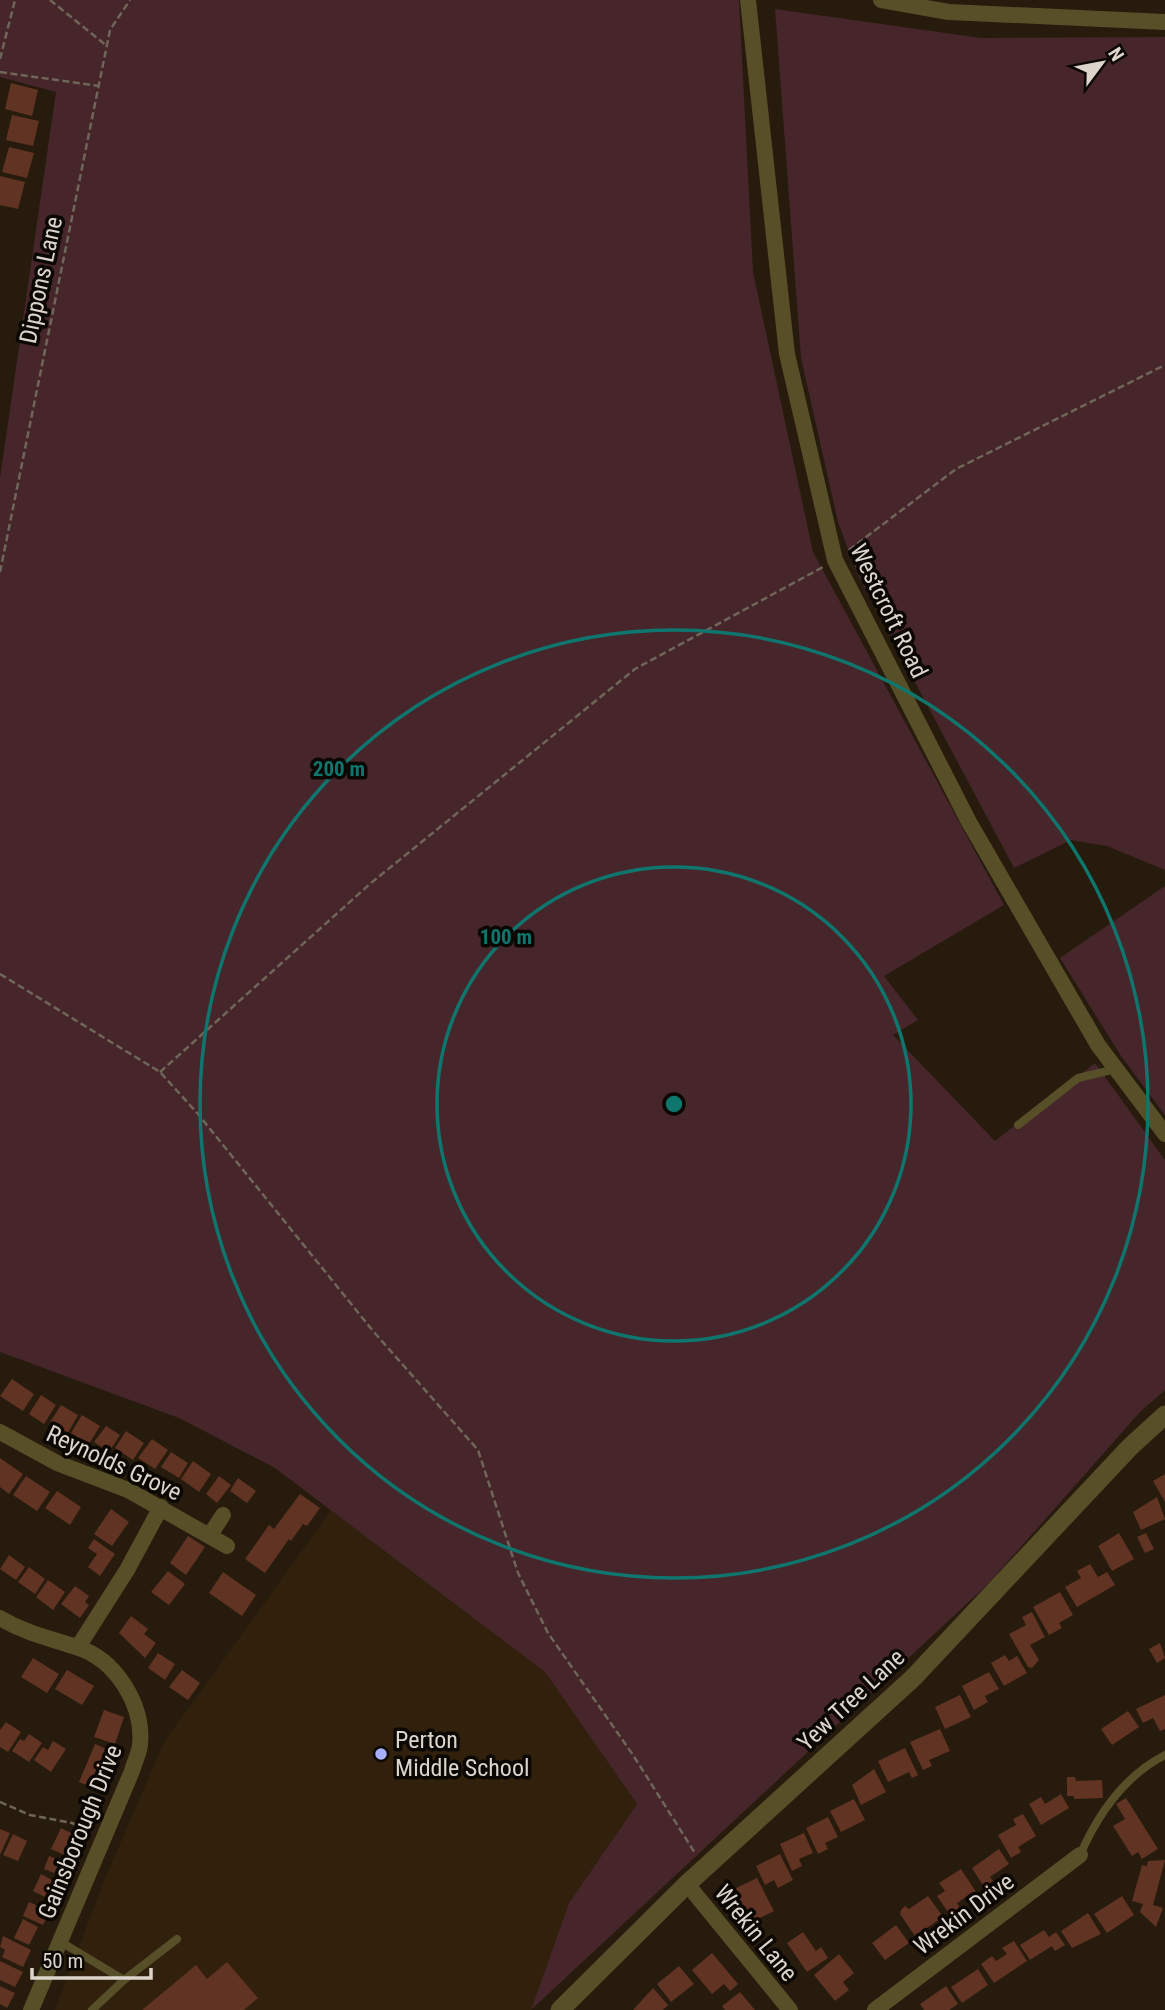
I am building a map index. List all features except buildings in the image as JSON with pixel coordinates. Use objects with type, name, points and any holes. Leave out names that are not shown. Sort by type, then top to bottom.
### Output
[{"type":"street","name":"Westcroft Road","points":[[748,0],[753,67],[788,355],[835,560],[970,822],[1098,1045],[1165,1134]]},
{"type":"street","points":[[881,0],[949,12],[1165,22]]},
{"type":"street","name":"Yew Tree Lane","points":[[559,2010],[687,1884],[913,1678],[1123,1454],[1165,1415]]},
{"type":"street","name":"Reynolds Grove","points":[[0,1432],[57,1463],[98,1476],[161,1507],[226,1546]]},
{"type":"street","points":[[78,1647],[127,1570],[161,1507]]},
{"type":"street","points":[[210,1535],[223,1515]]},
{"type":"street","name":"Gainsborough Drive","points":[[0,1618],[54,1642],[78,1647],[104,1662],[132,1698],[138,1718],[140,1745],[31,2010]]},
{"type":"street","name":"Wrekin Drive","points":[[875,2010],[1080,1855]]},
{"type":"street","name":"Wrekin Lane","points":[[687,1884],[790,2010]]},
{"type":"lane","points":[[1018,1125],[1078,1078],[1117,1068]]},
{"type":"lane","points":[[1080,1855],[1117,1791],[1146,1765],[1165,1755]]},
{"type":"lane","points":[[92,2010],[124,1980],[177,1939]]},
{"type":"lane","points":[[61,1942],[124,1980]]},
{"type":"path","points":[[0,60],[15,0]]},
{"type":"path","points":[[50,0],[107,47]]},
{"type":"path","name":"Dippons Lane","points":[[0,572],[110,30],[130,0]]},
{"type":"path","points":[[0,72],[99,86]]},
{"type":"path","points":[[160,1072],[371,883],[635,669],[835,560],[956,469],[1165,365]]},
{"type":"path","points":[[0,974],[160,1072],[198,1114],[373,1331],[478,1450],[519,1573],[548,1633],[706,1867]]},
{"type":"path","points":[[0,1802],[30,1815],[72,1823],[104,1837]]},
{"type":"shaded area","points":[[0,0],[739,0],[753,272],[813,552],[1004,905],[884,976],[918,1020],[893,1035],[995,1141],[1095,1063],[1165,1160],[1165,1390],[1140,1412],[989,1583],[531,2010],[569,1903],[637,1804],[545,1672],[275,1468],[179,1418],[0,1352],[0,478],[56,92],[0,77]]},
{"type":"shaded area","points":[[775,9],[981,38],[1165,37],[1165,870],[1107,846],[1071,840],[1014,868],[857,573],[838,522],[801,358]]},
{"type":"shaded area","points":[[1165,886],[1165,1115],[1121,1056],[1060,958]]},
{"type":"shaded area","name":"Perton Middle School","points":[[332,1509],[545,1672],[637,1804],[569,1903],[531,2010],[55,2010],[103,1883],[164,1742]]},
{"type":"place","name":"Perton Middle School","points":[[381,1754]]}]
